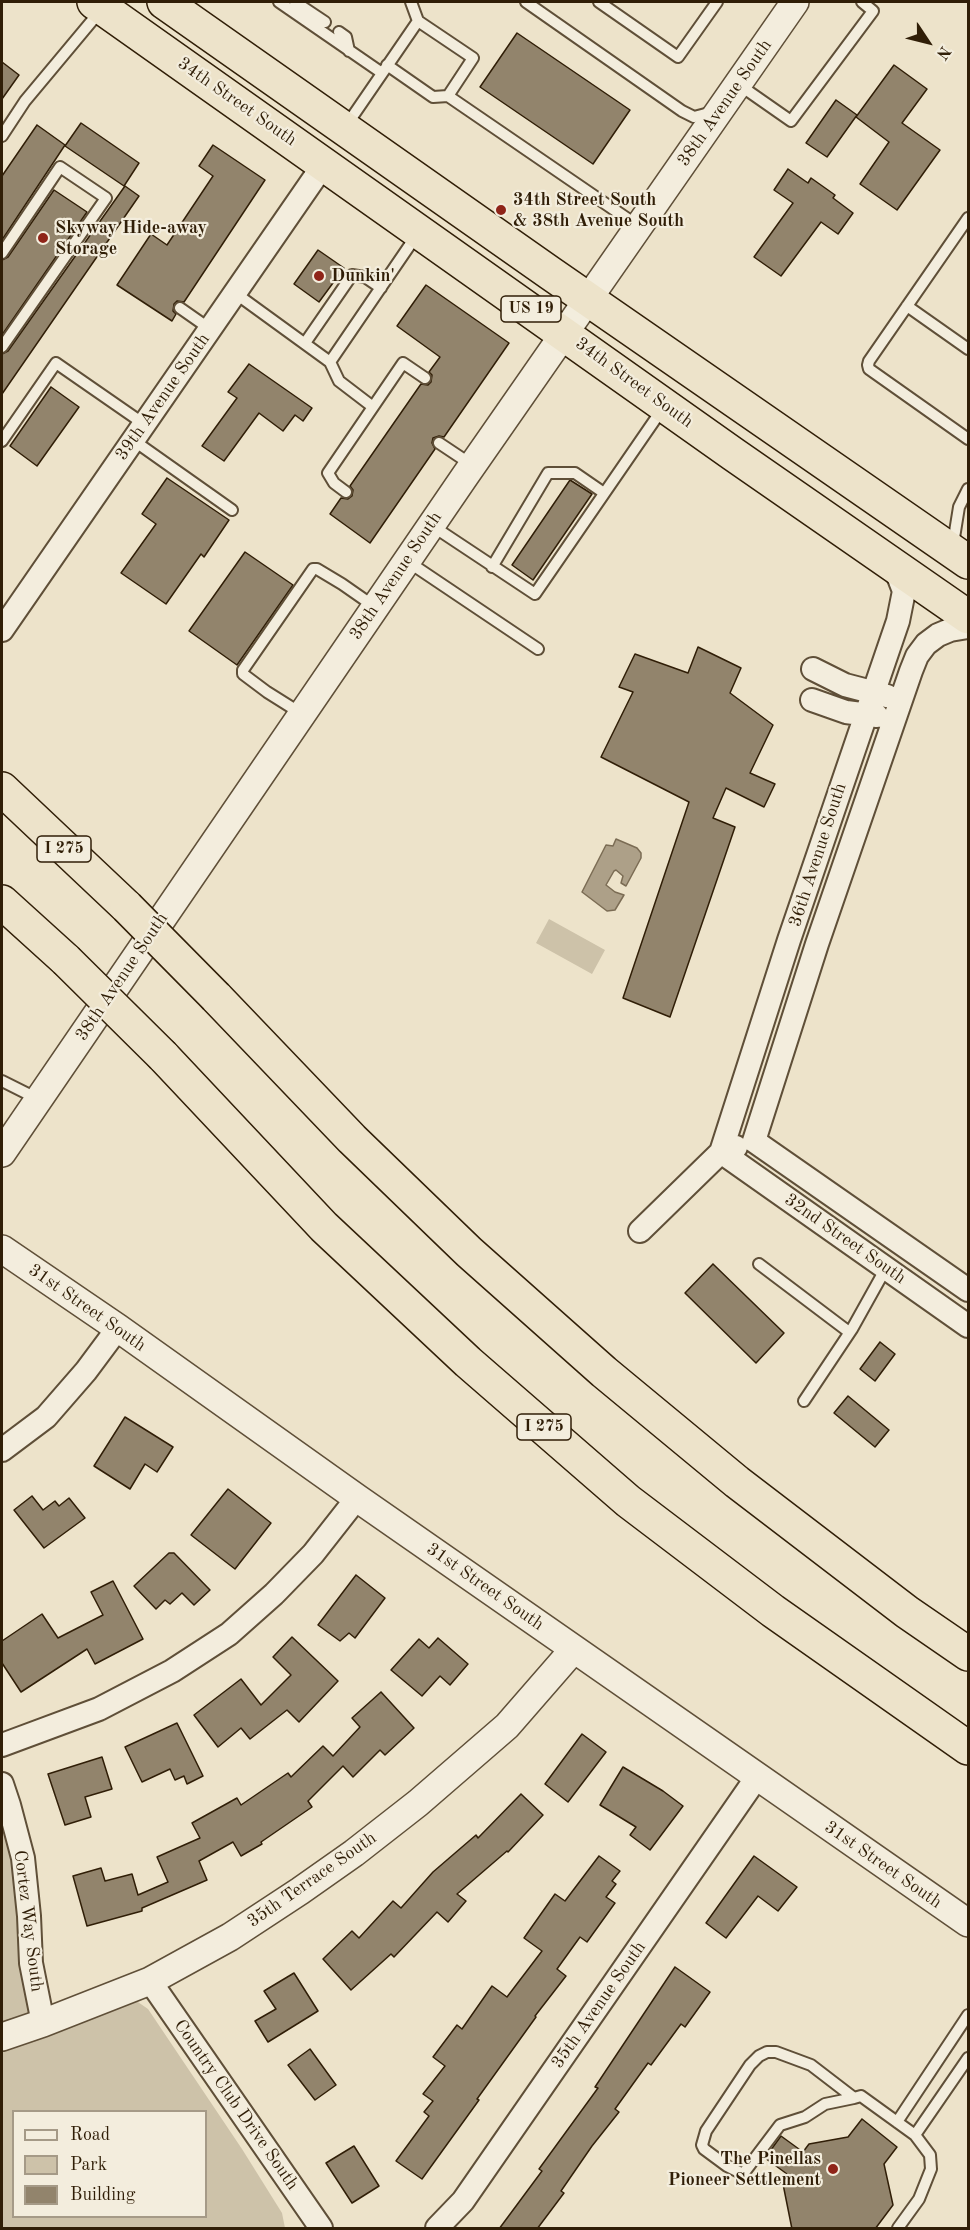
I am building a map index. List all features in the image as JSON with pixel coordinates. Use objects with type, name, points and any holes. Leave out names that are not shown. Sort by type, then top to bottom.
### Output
[{"type":"highway","name":"US 19","points":[[164,2],[960,556]]},
{"type":"highway","points":[[99,5],[141,7],[193,44],[242,57]]},
{"type":"highway","name":"34th Street South","points":[[99,5],[733,454],[969,617]]},
{"type":"highway","points":[[733,454],[763,457],[781,464],[910,548],[925,554],[960,556]]},
{"type":"highway","points":[[932,592],[950,586],[969,590]]},
{"type":"highway","name":"I 275","points":[[2,789],[127,907],[352,1139],[469,1252],[596,1364],[737,1482],[906,1612],[969,1654]]},
{"type":"highway","name":"I 275","points":[[2,902],[66,960],[163,1056],[324,1227],[468,1362],[628,1501],[773,1611],[969,1748]]},
{"type":"street","name":"38th Avenue South","points":[[2,1153],[472,465],[795,2]]},
{"type":"street","name":"39th Avenue South","points":[[2,630],[324,164]]},
{"type":"street","name":"36th Avenue South","points":[[721,1152],[754,1141],[803,942],[869,703],[898,621],[904,591],[897,573],[887,561]]},
{"type":"street","name":"36th Avenue South","points":[[640,1231],[721,1152],[917,656],[926,644],[938,635],[950,630],[969,627]]},
{"type":"street","points":[[813,669],[845,685],[869,703],[896,709]]},
{"type":"street","points":[[812,700],[846,712],[869,703]]},
{"type":"street","name":"32nd Street South","points":[[754,1141],[969,1290]]},
{"type":"street","name":"32nd Street South","points":[[721,1152],[969,1326]]},
{"type":"street","name":"31st Street South","points":[[2,1249],[969,1923]]},
{"type":"street","points":[[2,1450],[46,1417],[86,1371],[118,1329]]},
{"type":"street","points":[[2,1745],[99,1709],[172,1671],[229,1634],[274,1594],[313,1554],[357,1498]]},
{"type":"street","name":"35th Terrace South","points":[[2,2037],[150,1981],[240,1930],[354,1853],[409,1810],[507,1726],[574,1648]]},
{"type":"street","name":"35th Avenue South","points":[[437,2229],[464,2201],[757,1777]]},
{"type":"street","name":"Cortez Way South","points":[[2,1784],[23,1858],[31,1963],[43,2023]]},
{"type":"street","name":"Country Club Drive South","points":[[150,1981],[321,2229]]},
{"type":"lane","points":[[279,2],[349,51],[434,97],[448,96],[638,226]]},
{"type":"lane","points":[[296,2],[324,22]]},
{"type":"lane","points":[[411,2],[418,21],[473,58],[448,96]]},
{"type":"lane","points":[[526,2],[682,111],[694,117],[719,111]]},
{"type":"lane","points":[[599,2],[678,57],[717,2]]},
{"type":"lane","points":[[738,84],[791,121],[873,10],[862,2]]},
{"type":"lane","points":[[2,136],[99,5]]},
{"type":"lane","points":[[344,129],[418,21]]},
{"type":"lane","points":[[339,32],[346,37],[349,51]]},
{"type":"lane","points":[[2,253],[60,168],[106,198],[2,347]]},
{"type":"lane","points":[[969,218],[869,361],[869,369],[969,439]]},
{"type":"lane","points":[[330,362],[420,231]]},
{"type":"lane","points":[[304,343],[352,274],[365,277],[381,288]]},
{"type":"lane","points":[[235,293],[330,362],[339,381],[373,407]]},
{"type":"lane","points":[[907,306],[969,349]]},
{"type":"lane","points":[[180,308],[210,329]]},
{"type":"lane","points":[[2,441],[56,363],[232,510]]},
{"type":"lane","points":[[346,492],[334,483],[328,472],[403,363],[425,378]]},
{"type":"lane","points":[[431,525],[535,594],[665,405]]},
{"type":"lane","points":[[439,443],[472,465]]},
{"type":"lane","points":[[492,567],[548,473],[575,473],[604,493]]},
{"type":"lane","points":[[960,556],[959,507],[969,489]]},
{"type":"lane","points":[[407,561],[538,649]]},
{"type":"lane","points":[[302,714],[259,686],[243,674],[243,670],[313,569],[334,579],[375,607]]},
{"type":"lane","points":[[2,1082],[39,1099]]},
{"type":"lane","points":[[759,1264],[849,1332]]},
{"type":"lane","points":[[804,1401],[849,1332],[886,1268]]},
{"type":"lane","points":[[897,2122],[969,2014]]},
{"type":"lane","points":[[854,2098],[811,2066],[776,2052],[767,2052],[750,2065],[706,2131],[702,2145],[727,2166],[742,2174],[780,2125],[805,2117],[825,2104],[854,2098],[861,2096],[915,2134],[930,2155],[931,2169],[919,2199],[898,2229]]},
{"type":"lane","points":[[915,2134],[969,2058]]},
{"type":"green space","points":[[549,919],[605,950],[592,974],[536,943]]},
{"type":"green space","points":[[2,1815],[13,1859],[33,2014],[2,2022]]},
{"type":"green space","points":[[135,2000],[148,2009],[242,2149],[282,2213],[285,2228],[2,2228],[2,2052],[65,2030]]},
{"type":"shaded area","points":[[616,839],[637,848],[641,853],[641,858],[626,886],[621,883],[623,876],[616,870],[614,871],[606,885],[624,895],[615,910],[607,911],[582,892],[606,845],[613,846]]},
{"type":"building","points":[[517,33],[630,110],[593,164],[480,87]]},
{"type":"building","points":[[2,62],[19,75],[2,99]]},
{"type":"building","points":[[894,65],[927,89],[902,123],[940,150],[897,210],[860,184],[889,142],[856,117]]},
{"type":"building","points":[[836,100],[857,115],[827,157],[806,143]]},
{"type":"building","name":"Skyway Hide-away Storage","points":[[81,123],[139,163],[124,186],[65,146]]},
{"type":"building","name":"Skyway Hide-away Storage","points":[[37,125],[65,145],[2,240],[2,176]]},
{"type":"building","points":[[213,145],[265,180],[184,302],[177,301],[174,304],[173,311],[176,314],[172,321],[117,285],[151,234],[167,245],[213,176],[199,166]]},
{"type":"building","points":[[788,169],[808,183],[811,178],[835,195],[833,198],[853,213],[838,234],[821,222],[781,276],[754,257],[793,203],[774,190]]},
{"type":"building","name":"Skyway Hide-away Storage","points":[[125,186],[139,196],[2,394],[2,354],[8,351]]},
{"type":"building","name":"Skyway Hide-away Storage","points":[[54,190],[87,212],[2,335],[2,260],[8,257]]},
{"type":"building","name":"Dunkin'","points":[[318,250],[344,268],[319,302],[294,284]]},
{"type":"building","points":[[426,285],[509,343],[444,437],[433,438],[432,443],[435,449],[370,543],[330,514],[341,498],[348,499],[352,496],[353,490],[350,486],[421,384],[428,385],[431,382],[432,375],[429,372],[440,357],[397,326]]},
{"type":"building","points":[[249,364],[312,408],[303,421],[295,415],[283,431],[259,413],[224,461],[202,446],[237,398],[228,392]]},
{"type":"building","points":[[51,387],[79,407],[37,466],[10,446]]},
{"type":"building","points":[[167,478],[229,520],[204,557],[201,554],[166,604],[121,573],[156,524],[142,514]]},
{"type":"building","points":[[570,480],[592,494],[533,580],[512,565]]},
{"type":"building","points":[[245,552],[293,585],[237,665],[189,631]]},
{"type":"building","points":[[698,647],[741,668],[730,693],[773,725],[750,773],[775,784],[764,807],[726,788],[713,818],[735,827],[670,1017],[623,998],[689,802],[601,757],[633,692],[619,687],[635,654],[688,673]]},
{"type":"building","points":[[713,1264],[784,1333],[756,1363],[685,1293]]},
{"type":"building","points":[[880,1342],[895,1354],[875,1381],[860,1369]]},
{"type":"building","points":[[848,1396],[889,1430],[875,1447],[834,1413]]},
{"type":"building","points":[[125,1417],[173,1447],[157,1472],[145,1464],[130,1489],[94,1466]]},
{"type":"building","points":[[228,1489],[271,1523],[235,1569],[191,1535]]},
{"type":"building","points":[[32,1496],[43,1510],[55,1501],[59,1506],[69,1498],[85,1518],[44,1548],[14,1510]]},
{"type":"building","points":[[169,1553],[174,1553],[210,1590],[194,1605],[182,1593],[170,1604],[165,1600],[156,1609],[134,1586]]},
{"type":"building","points":[[356,1575],[385,1598],[355,1638],[349,1633],[340,1641],[318,1625]]},
{"type":"building","points":[[113,1581],[143,1639],[95,1664],[87,1649],[21,1692],[2,1663],[2,1641],[42,1614],[58,1638],[103,1615],[91,1592]]},
{"type":"building","points":[[292,1637],[338,1681],[299,1722],[287,1710],[250,1739],[241,1728],[218,1747],[194,1715],[241,1679],[261,1705],[291,1675],[273,1657]]},
{"type":"building","points":[[438,1638],[468,1664],[450,1685],[440,1676],[422,1696],[391,1670],[419,1639],[429,1648]]},
{"type":"building","points":[[381,1692],[414,1728],[385,1755],[380,1750],[353,1777],[343,1766],[308,1801],[312,1807],[261,1842],[262,1844],[241,1856],[233,1842],[199,1861],[207,1880],[142,1908],[142,1911],[87,1926],[73,1876],[101,1868],[105,1881],[132,1874],[138,1895],[168,1882],[157,1857],[200,1838],[192,1823],[237,1798],[241,1805],[288,1773],[291,1777],[323,1746],[333,1756],[360,1727],[352,1718]]},
{"type":"building","points":[[177,1723],[203,1776],[187,1784],[184,1776],[175,1780],[170,1769],[142,1782],[125,1747]]},
{"type":"building","points":[[582,1734],[606,1752],[568,1802],[545,1784]]},
{"type":"building","points":[[102,1757],[112,1789],[85,1797],[91,1817],[65,1825],[48,1774]]},
{"type":"building","points":[[623,1767],[683,1806],[650,1850],[630,1835],[636,1827],[600,1805]]},
{"type":"building","points":[[521,1794],[543,1815],[508,1852],[457,1894],[466,1901],[448,1922],[437,1912],[394,1957],[391,1954],[351,1990],[323,1959],[352,1931],[359,1938],[393,1901],[401,1908],[433,1872],[476,1835],[478,1838]]},
{"type":"building","points":[[599,1856],[620,1871],[612,1881],[616,1884],[606,1897],[615,1903],[587,1942],[580,1937],[557,1969],[566,1976],[535,2016],[477,2099],[479,2100],[422,2179],[396,2161],[429,2116],[424,2112],[433,2101],[423,2094],[445,2066],[433,2057],[457,2025],[462,2029],[492,1986],[507,1997],[542,1951],[524,1938],[555,1894],[565,1901]]},
{"type":"building","points":[[754,1856],[797,1887],[778,1911],[758,1896],[726,1938],[706,1923]]},
{"type":"building","points":[[675,1967],[710,1992],[685,2027],[681,2024],[651,2065],[648,2063],[615,2109],[619,2112],[592,2146],[561,2191],[564,2193],[537,2229],[499,2229],[542,2171],[539,2169],[598,2088],[595,2087]]},
{"type":"building","points":[[294,1973],[318,2011],[268,2042],[255,2021],[276,2009],[264,1991]]},
{"type":"building","points":[[310,2049],[336,2085],[315,2100],[288,2065]]},
{"type":"building","name":"The Pinellas Pioneer Settlement","points":[[862,2119],[897,2147],[884,2164],[893,2205],[875,2229],[792,2229],[783,2184],[787,2174],[765,2158],[781,2136],[803,2152],[809,2144],[848,2137]]},
{"type":"building","points":[[354,2146],[379,2186],[352,2203],[326,2163]]},
{"type":"place","name":"34th Street South & 38th Avenue South","points":[[501,210]]},
{"type":"place","name":"Skyway Hide-away Storage","points":[[43,238]]},
{"type":"place","name":"Dunkin'","points":[[319,276]]},
{"type":"place","name":"The Pinellas Pioneer Settlement","points":[[833,2169]]}]
